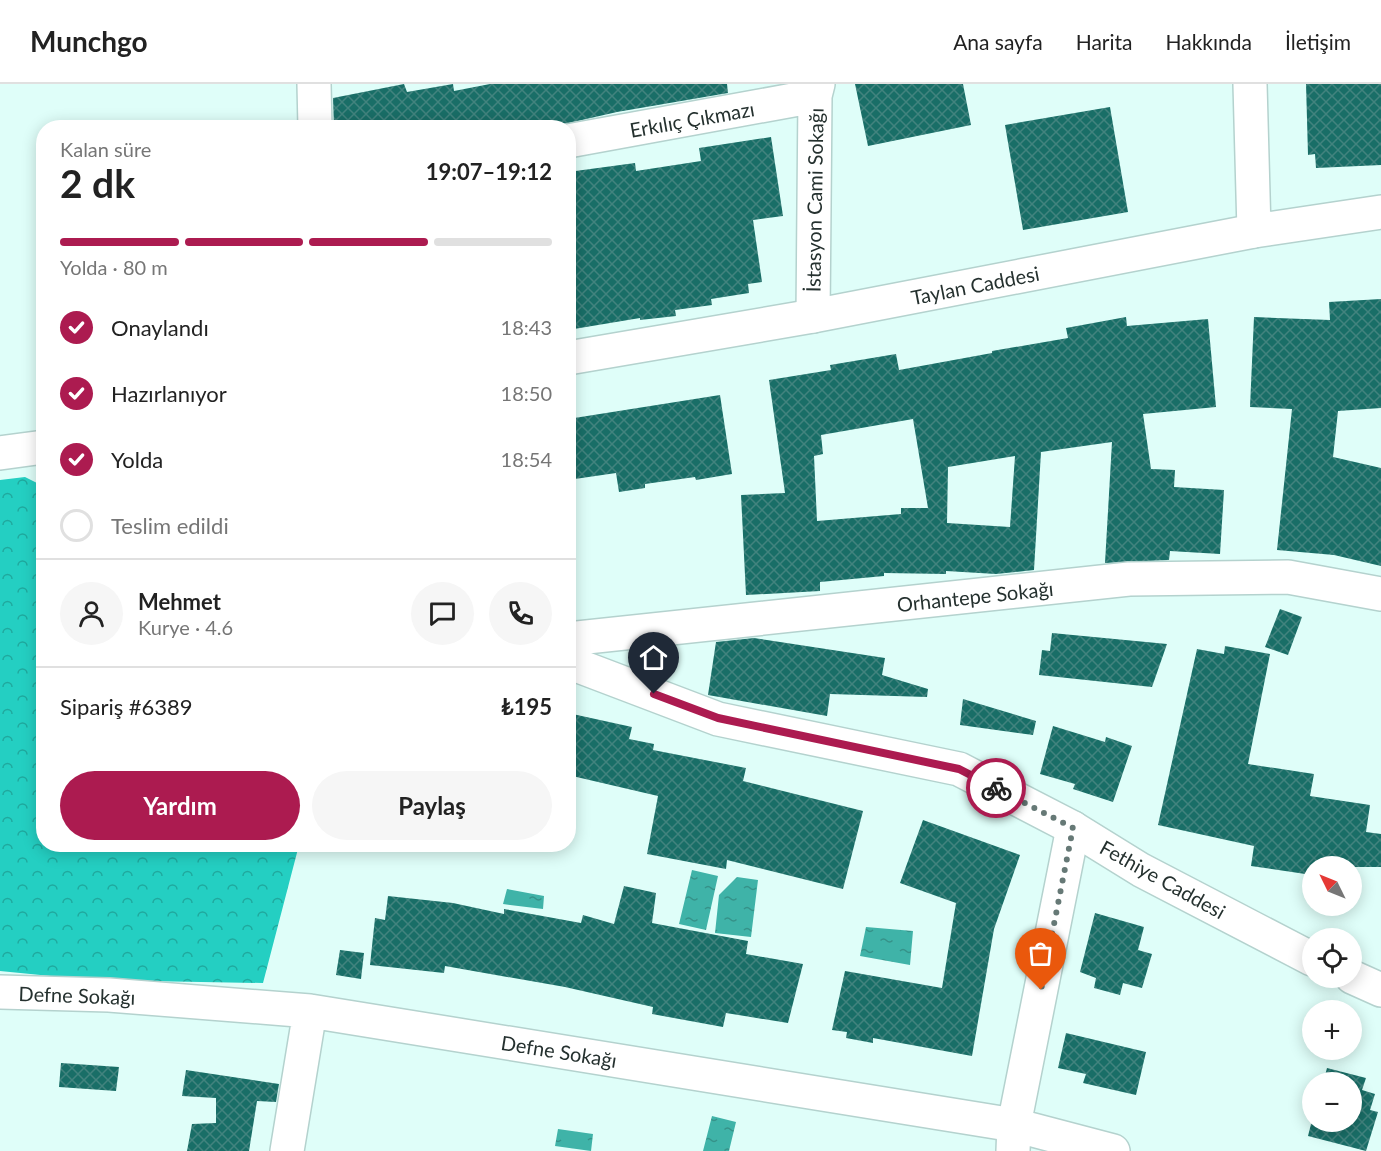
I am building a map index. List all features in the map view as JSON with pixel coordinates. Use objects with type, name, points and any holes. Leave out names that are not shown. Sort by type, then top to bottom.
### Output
[{"type":"street","points":[[314,84],[315,120]]},
{"type":"street","points":[[1250,84],[1254,231]]},
{"type":"street","name":"Erkılıç Çıkmazı","points":[[576,139],[816,90]]},
{"type":"street","name":"İstasyon Cami Sokağı","points":[[813,316],[816,90]]},
{"type":"street","name":"Taylan Caddesi","points":[[576,357],[813,316],[1254,231],[1381,212]]},
{"type":"street","name":"Orhantepe Sokağı","points":[[576,638],[1129,579],[1288,577],[1381,594]]},
{"type":"street","name":"Fethiye Caddesi","points":[[576,665],[718,718],[959,769],[1073,828],[1141,870],[1302,954]]},
{"type":"street","points":[[1014,1138],[1073,828]]},
{"type":"street","points":[[1362,981],[1381,990]]},
{"type":"street","name":"Defne Sokağı","points":[[0,992],[109,995],[310,1011],[1014,1138],[1113,1151]]},
{"type":"street","points":[[287,1151],[310,1011]]},
{"type":"green space","points":[[25,477],[36,482],[36,852],[297,852],[263,983],[91,980],[0,971],[0,480]]},
{"type":"water","points":[[692,870],[718,876],[706,930],[679,924]]},
{"type":"water","points":[[737,877],[758,880],[751,937],[715,933],[719,895]]},
{"type":"water","points":[[507,889],[544,896],[543,909],[503,904]]},
{"type":"water","points":[[866,927],[913,931],[910,965],[860,956]]},
{"type":"water","points":[[712,1116],[736,1122],[729,1151],[703,1151]]},
{"type":"water","points":[[558,1129],[593,1134],[591,1151],[555,1146]]},
{"type":"building","points":[[404,84],[407,92],[453,84],[454,91],[490,84],[727,84],[728,93],[576,121],[334,120],[333,98]]},
{"type":"building","points":[[855,84],[963,84],[971,125],[868,146]]},
{"type":"building","points":[[1306,84],[1381,84],[1381,165],[1316,168],[1315,154],[1308,155]]},
{"type":"building","points":[[1110,107],[1128,212],[1023,230],[1005,125]]},
{"type":"building","points":[[771,137],[783,216],[753,220],[762,282],[748,284],[749,293],[711,299],[712,305],[675,310],[676,316],[640,320],[640,318],[576,329],[576,171],[635,163],[636,171],[701,161],[699,148]]},
{"type":"building","points":[[1381,299],[1381,408],[1338,411],[1333,457],[1381,468],[1381,566],[1334,555],[1277,550],[1292,409],[1250,407],[1254,317],[1330,320],[1329,302]]},
{"type":"building","points":[[1126,317],[1127,326],[1208,319],[1216,407],[1143,414],[1151,469],[1175,470],[1174,487],[1224,490],[1220,554],[1170,551],[1169,560],[1105,563],[1112,442],[1041,452],[1034,570],[996,574],[946,571],[946,574],[884,573],[884,576],[820,582],[820,591],[746,595],[741,495],[785,493],[769,380],[831,370],[830,365],[896,354],[899,370],[1068,338],[1066,328]],"holes":[[[913,419],[928,508],[901,508],[901,514],[817,521],[814,456],[823,454],[821,435]],[[1015,456],[1010,527],[947,523],[948,467]]]},
{"type":"building","points":[[720,395],[732,474],[696,480],[695,477],[645,484],[645,488],[619,492],[616,473],[576,479],[576,418]]},
{"type":"building","points":[[1280,609],[1302,617],[1288,655],[1265,647]]},
{"type":"building","points":[[1052,633],[1167,644],[1152,687],[1039,675],[1042,650],[1050,651]]},
{"type":"building","points":[[754,638],[885,658],[882,675],[928,689],[927,697],[830,694],[827,716],[708,695],[716,642]]},
{"type":"building","points":[[1225,646],[1270,654],[1248,764],[1314,774],[1310,796],[1370,805],[1366,832],[1381,834],[1381,867],[1362,867],[1362,856],[1302,856],[1302,874],[1251,866],[1254,846],[1158,825],[1197,649],[1224,654]]},
{"type":"building","points":[[963,699],[1036,721],[1033,735],[960,725]]},
{"type":"building","points":[[576,715],[632,727],[629,739],[654,744],[653,750],[746,768],[743,781],[863,811],[843,889],[727,860],[726,869],[647,854],[658,796],[576,777]]},
{"type":"building","points":[[1053,726],[1105,742],[1106,737],[1132,746],[1113,802],[1073,789],[1075,784],[1040,774]]},
{"type":"building","points":[[923,820],[1020,855],[994,929],[972,1056],[873,1038],[873,1043],[846,1038],[847,1032],[832,1030],[845,971],[942,988],[956,903],[900,883]]},
{"type":"building","points":[[624,886],[656,893],[652,923],[748,941],[746,954],[803,964],[788,1023],[726,1013],[723,1027],[652,1014],[653,1007],[565,987],[445,966],[444,973],[370,965],[375,918],[385,920],[388,896],[453,903],[504,914],[504,909],[581,923],[583,915],[614,924]]},
{"type":"building","points":[[1095,913],[1144,927],[1138,950],[1152,954],[1142,988],[1123,983],[1120,995],[1094,988],[1096,978],[1080,972]]},
{"type":"building","points":[[340,950],[364,953],[361,979],[336,975]]},
{"type":"building","points":[[1066,1033],[1146,1052],[1136,1095],[1083,1083],[1086,1074],[1058,1068]]},
{"type":"building","points":[[61,1063],[119,1067],[116,1091],[59,1087]]},
{"type":"building","points":[[1327,1068],[1343,1072],[1326,1072]]},
{"type":"building","points":[[186,1070],[279,1084],[276,1102],[257,1101],[249,1151],[187,1151],[192,1124],[216,1123],[216,1098],[182,1096]]},
{"type":"building","points":[[1362,1077],[1366,1078],[1362,1090]]},
{"type":"building","points":[[1362,1090],[1375,1094],[1370,1110],[1378,1112],[1366,1151],[1308,1136],[1309,1132],[1362,1132]]},
{"type":"way so far","points":[[996,788],[1073,828],[1041,990]]},
{"type":"route","points":[[654,694],[718,718],[959,769],[996,788]]}]
